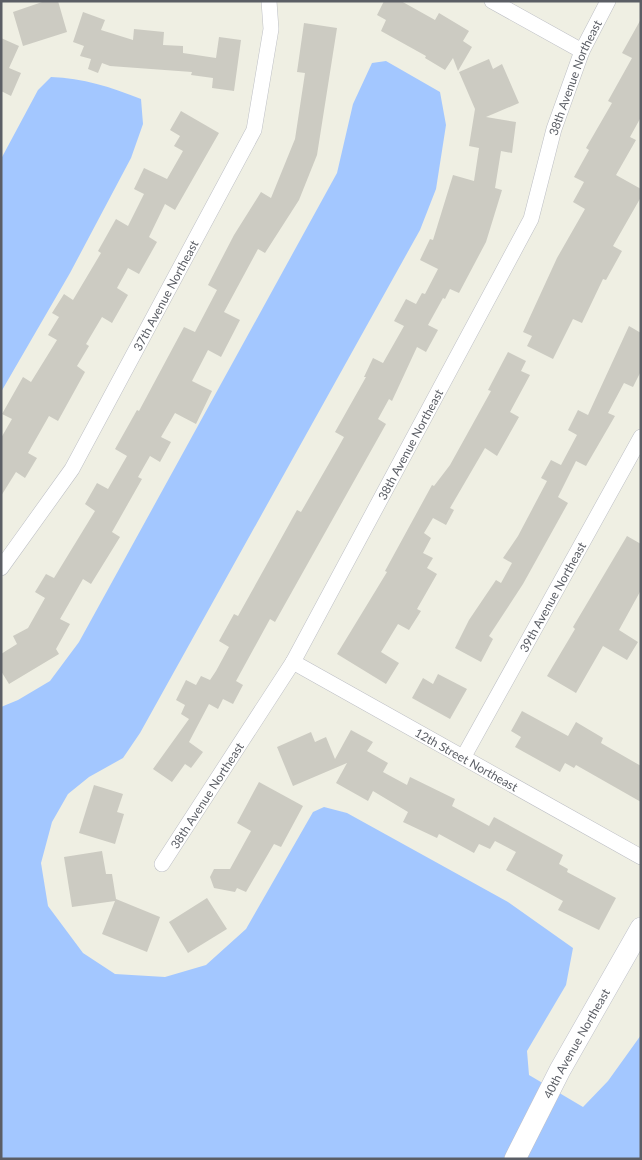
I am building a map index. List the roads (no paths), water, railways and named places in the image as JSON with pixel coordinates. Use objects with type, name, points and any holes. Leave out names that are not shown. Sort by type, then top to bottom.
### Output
[{"type":"street","name":"37th Avenue Northeast","points":[[1,568],[72,470],[254,130],[270,28],[269,1]]},
{"type":"street","points":[[492,1],[582,51]]},
{"type":"street","name":"38th Avenue Northeast","points":[[162,864],[293,662],[531,219],[554,129],[582,51],[608,1]]},
{"type":"street","name":"39th Avenue Northeast","points":[[464,756],[641,437]]},
{"type":"street","name":"12th Street Northeast","points":[[293,662],[464,756],[641,857]]},
{"type":"street","name":"40th Avenue Northeast","points":[[515,1159],[560,1070],[641,928]]},
{"type":"water","points":[[386,61],[440,92],[446,125],[436,189],[420,230],[140,733],[123,758],[89,777],[68,794],[52,822],[41,863],[48,906],[83,953],[115,974],[165,977],[206,965],[246,929],[313,812],[324,807],[347,813],[508,902],[573,948],[566,985],[527,1051],[529,1075],[583,1107],[608,1081],[641,1035],[641,1159],[1,1159],[1,707],[18,700],[50,681],[79,642],[337,173],[353,104],[372,63]]},
{"type":"water","points":[[51,77],[97,84],[141,99],[143,124],[131,158],[70,273],[1,392],[1,159],[38,90]]}]
